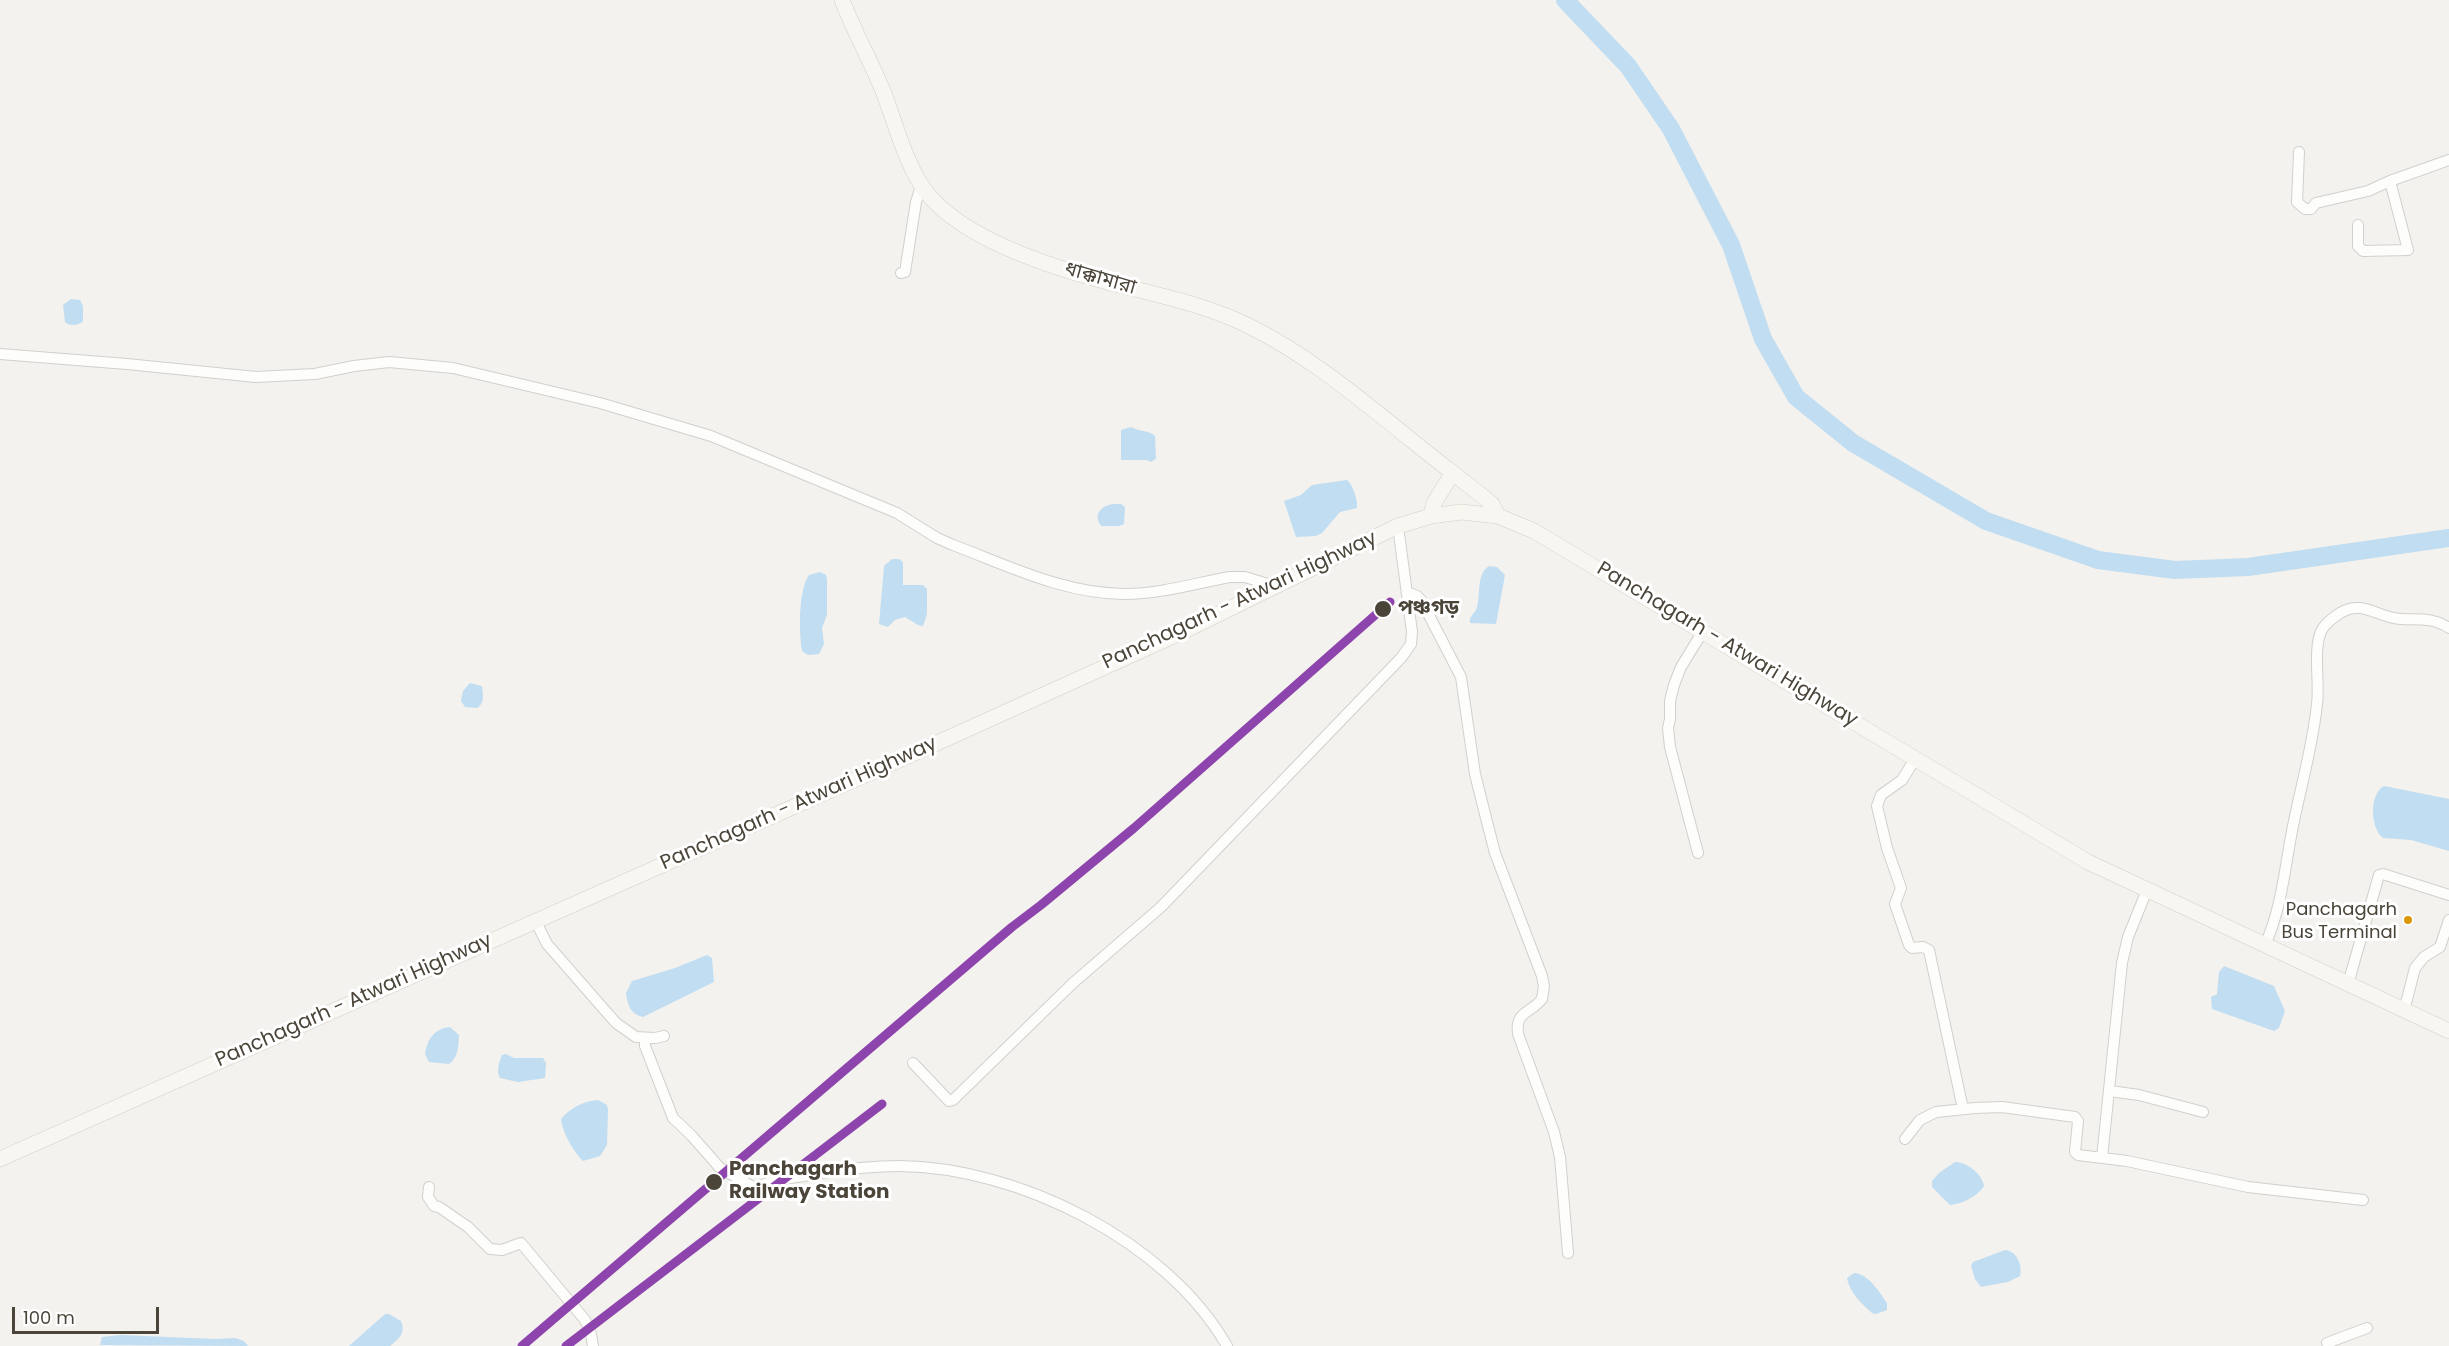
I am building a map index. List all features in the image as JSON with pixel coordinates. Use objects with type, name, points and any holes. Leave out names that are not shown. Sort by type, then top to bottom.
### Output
[{"type":"main road","name":"ধাক্কামারা","points":[[842,0],[854,32],[882,91],[910,165],[928,195],[953,217],[995,243],[1015,252],[1098,280],[1198,305],[1252,327],[1313,365],[1375,411],[1491,504],[1498,516]]},
{"type":"main road","points":[[1431,516],[1434,503],[1452,474]]},
{"type":"main road","name":"Panchagarh - Atwari Highway","points":[[0,1159],[1178,634],[1398,526],[1431,516],[1461,512],[1498,516],[1539,533],[2058,846],[2449,1031]]},
{"type":"street","points":[[2299,152],[2297,202],[2305,209],[2311,209],[2316,203],[2368,191],[2449,160]]},
{"type":"street","points":[[2358,225],[2358,246],[2363,250],[2408,250],[2390,181]]},
{"type":"street","points":[[901,273],[905,272],[908,262],[916,202],[921,186]]},
{"type":"street","points":[[0,354],[256,377],[315,375],[354,366],[389,362],[453,368],[600,403],[711,436],[897,513],[937,538],[953,545],[1057,584],[1092,592],[1124,594],[1230,577],[1245,577],[1274,586]]},
{"type":"street","points":[[913,1063],[950,1101],[953,1100],[1073,983],[1161,907],[1401,658],[1412,639],[1398,526]]},
{"type":"street","points":[[1407,592],[1421,600],[1461,677],[1475,774],[1487,824],[1495,853],[1527,932],[1544,986],[1542,999],[1520,1017],[1517,1026],[1554,1132],[1560,1157],[1568,1253]]},
{"type":"street","points":[[2265,945],[2277,916],[2294,820],[2309,759],[2319,688],[2317,642],[2324,626],[2344,611],[2361,607],[2402,619],[2423,618],[2441,622],[2449,628]]},
{"type":"street","points":[[1698,853],[1670,747],[1668,728],[1674,685],[1681,667],[1703,631]]},
{"type":"street","points":[[1915,759],[1902,780],[1881,795],[1877,806],[1887,849],[1901,888],[1895,904],[1896,910],[1909,945],[1912,948],[1923,947],[1929,951],[1963,1109]]},
{"type":"street","points":[[2348,984],[2379,875],[2383,874],[2449,895]]},
{"type":"street","points":[[2102,1158],[2124,950],[2147,890]]},
{"type":"street","points":[[535,920],[547,944],[616,1023],[628,1033],[645,1038],[664,1036]]},
{"type":"street","points":[[2404,1011],[2415,968],[2424,957],[2440,947],[2449,920]]},
{"type":"street","points":[[645,1038],[645,1046],[673,1118],[720,1167],[755,1188],[846,1170],[900,1166],[947,1170],[1023,1190],[1053,1201],[1078,1214],[1153,1262],[1191,1296],[1227,1346]]},
{"type":"street","points":[[2110,1091],[2139,1095],[2203,1112]]},
{"type":"street","points":[[1905,1139],[1926,1116],[1963,1109],[2002,1107],[2075,1117],[2078,1121],[2075,1152],[2078,1155],[2248,1188],[2363,1200]]},
{"type":"street","points":[[429,1188],[428,1197],[434,1206],[468,1227],[490,1249],[502,1250],[521,1243],[585,1320],[593,1346]]},
{"type":"street","points":[[2329,1346],[2327,1343],[2367,1328]]},
{"type":"water","points":[[71,299],[80,300],[83,306],[83,321],[77,325],[65,322],[63,305]]},
{"type":"water","points":[[1131,427],[1155,436],[1156,459],[1151,462],[1121,460],[1121,430]]},
{"type":"water","points":[[1347,480],[1355,493],[1357,508],[1340,512],[1322,533],[1316,536],[1296,537],[1284,501],[1301,495],[1312,485]]},
{"type":"water","points":[[1121,504],[1125,507],[1124,524],[1101,526],[1098,514],[1105,507]]},
{"type":"water","points":[[892,559],[899,559],[903,562],[903,585],[923,585],[927,589],[927,614],[923,626],[905,617],[895,620],[888,627],[879,624],[884,566]]},
{"type":"water","points":[[1489,566],[1497,567],[1505,575],[1496,624],[1470,623],[1477,607],[1482,574]]},
{"type":"water","points":[[820,572],[826,575],[827,579],[827,615],[822,628],[824,644],[819,654],[808,655],[802,651],[801,601],[809,575]]},
{"type":"water","points":[[470,683],[482,686],[482,701],[477,708],[465,707],[461,701],[463,691]]},
{"type":"water","points":[[2384,786],[2449,799],[2449,851],[2411,840],[2383,838],[2376,827],[2373,811],[2376,796]]},
{"type":"water","points":[[707,955],[712,958],[714,982],[643,1017],[635,1014],[630,1008],[626,993],[632,981],[675,968]]},
{"type":"water","points":[[2224,966],[2274,986],[2285,1011],[2279,1028],[2274,1031],[2212,1009],[2211,997],[2217,994],[2219,972]]},
{"type":"water","points":[[450,1027],[459,1035],[455,1058],[449,1064],[429,1062],[425,1054],[430,1039],[435,1032]]},
{"type":"water","points":[[506,1054],[514,1058],[543,1058],[546,1063],[545,1078],[518,1082],[500,1078],[499,1064],[502,1055]]},
{"type":"water","points":[[598,1100],[607,1105],[608,1110],[607,1145],[600,1156],[583,1161],[569,1142],[561,1119],[578,1106]]},
{"type":"water","points":[[1955,1162],[1964,1164],[1973,1170],[1980,1177],[1984,1186],[1969,1199],[1950,1205],[1932,1187],[1932,1181]]},
{"type":"water","points":[[2005,1250],[2016,1256],[2021,1268],[2020,1276],[2008,1282],[1981,1287],[1975,1279],[1971,1266],[1973,1262]]},
{"type":"water","points":[[1854,1273],[1864,1276],[1873,1284],[1887,1303],[1887,1310],[1872,1313],[1860,1302],[1850,1288],[1847,1278]]},
{"type":"water","points":[[385,1314],[401,1321],[403,1329],[396,1341],[390,1346],[349,1346]]},
{"type":"water","points":[[120,1335],[235,1338],[244,1341],[248,1346],[100,1345],[102,1337]]},
{"type":"waterway","points":[[1565,0],[1628,66],[1671,129],[1731,245],[1763,339],[1796,397],[1853,443],[1986,521],[2098,560],[2175,570],[2248,567],[2449,538]]},
{"type":"transit line","points":[[522,1346],[1012,927],[1134,828],[1390,602]]},
{"type":"transit line","points":[[566,1346],[882,1104]]},
{"type":"place","name":"পঞ্চগড়","points":[[1383,609]]},
{"type":"place","name":"Panchagarh Bus Terminal","points":[[2408,920]]},
{"type":"place","name":"Panchagarh Railway Station","points":[[714,1182]]}]
